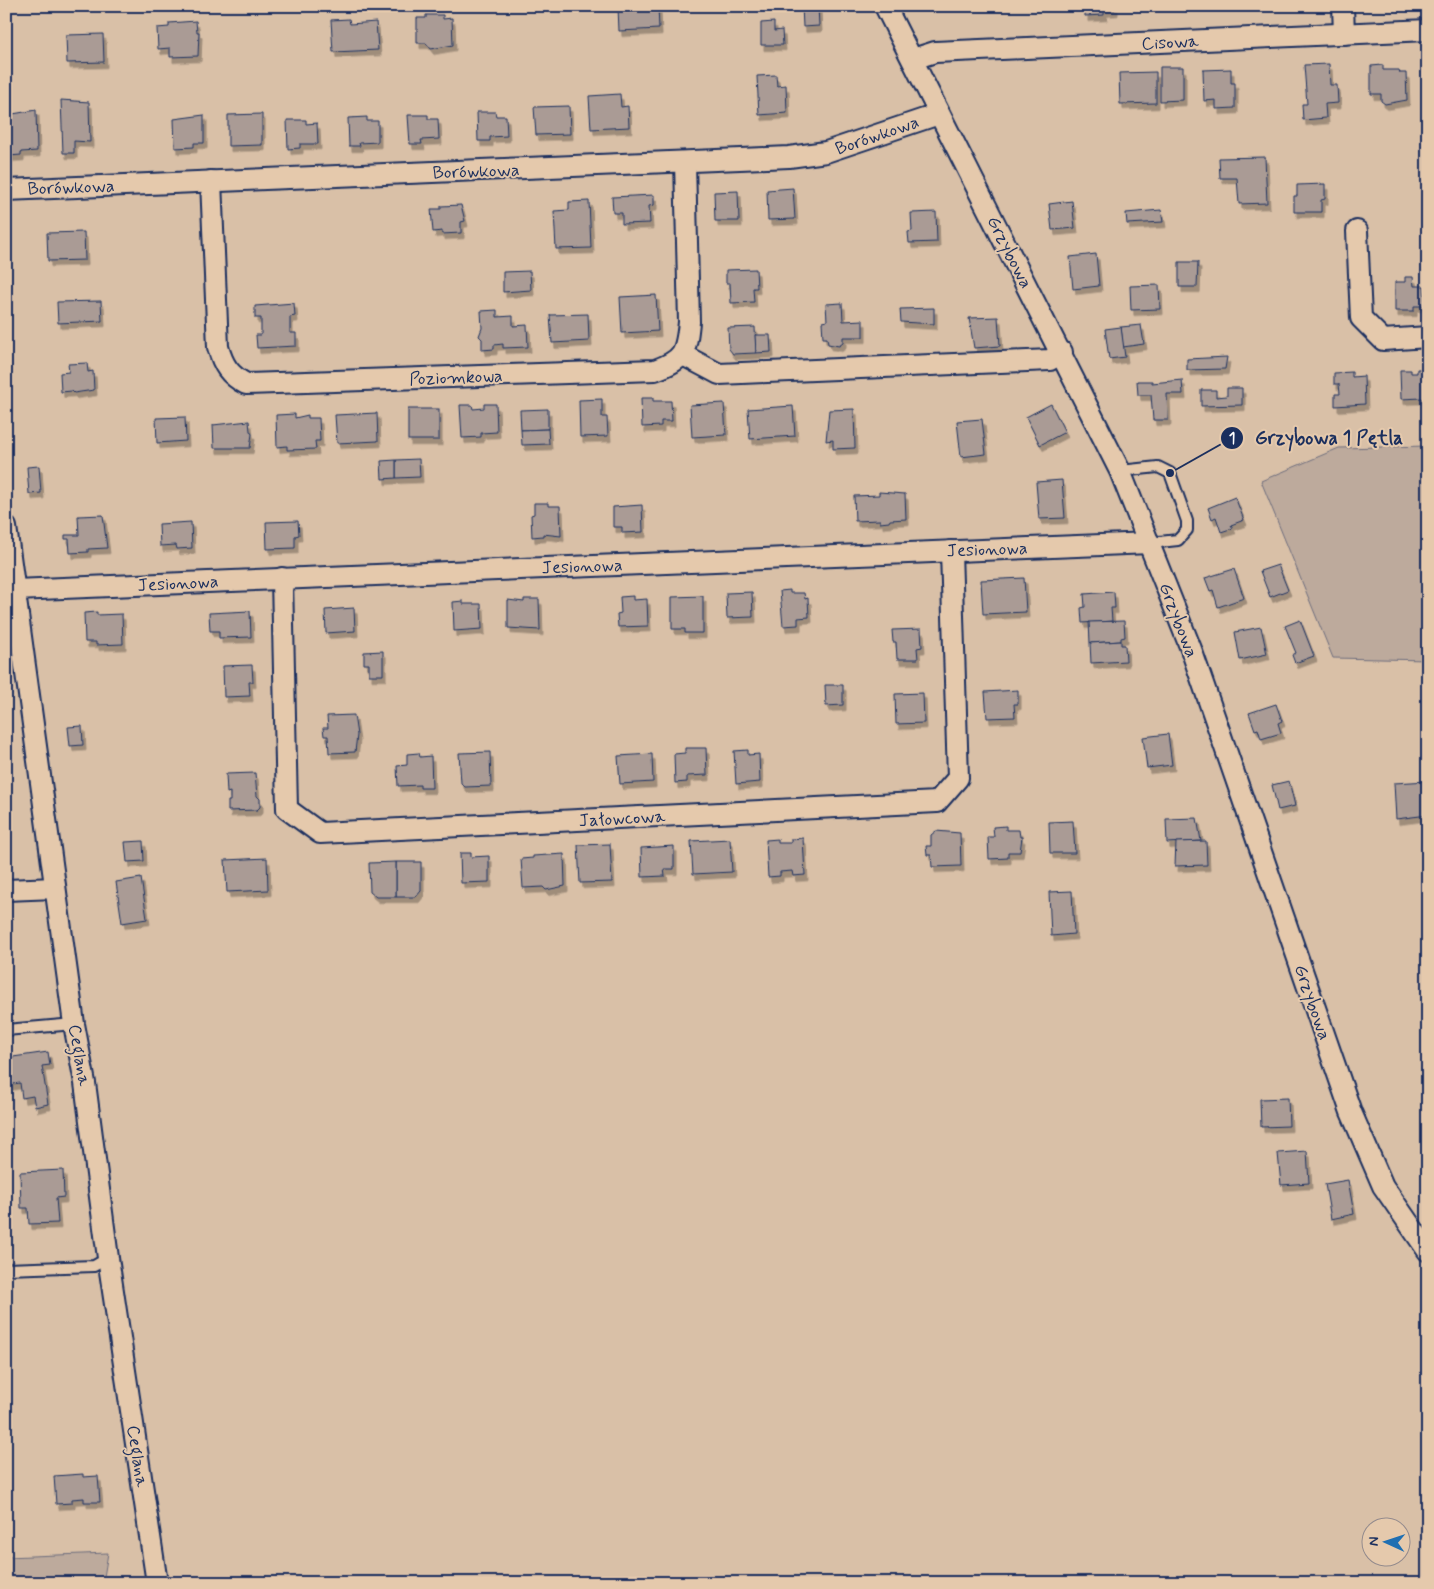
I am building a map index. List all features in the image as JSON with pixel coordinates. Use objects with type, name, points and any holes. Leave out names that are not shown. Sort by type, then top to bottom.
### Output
[{"type":"street","name":"Grzybowa","points":[[885,6],[1062,352],[1120,471],[1150,543],[1217,724],[1352,1112],[1383,1186],[1428,1251]]},
{"type":"street","points":[[1343,6],[1344,34]]},
{"type":"street","name":"Cisowa","points":[[913,59],[935,52],[1428,30]]},
{"type":"street","name":"Borówkowa","points":[[6,190],[789,157],[826,152],[939,114]]},
{"type":"street","points":[[685,162],[688,322],[687,342],[683,356],[719,374],[1050,360],[1062,352]]},
{"type":"street","name":"Poziomkowa","points":[[211,181],[218,347],[224,367],[236,379],[246,384],[655,370],[669,365],[683,356]]},
{"type":"street","points":[[1357,231],[1360,318],[1383,340],[1428,337]]},
{"type":"street","name":"Ceglana","points":[[6,527],[74,1024],[85,1083],[108,1258],[157,1583]]},
{"type":"street","name":"Jesionowa","points":[[15,590],[1150,543]]},
{"type":"street","name":"Jałowcowa","points":[[282,578],[287,809],[320,833],[937,802],[958,778],[951,551]]},
{"type":"street","points":[[6,890],[55,888]]},
{"type":"lane","points":[[1120,471],[1158,466],[1170,473],[1187,521],[1187,530],[1178,540],[1150,543]]},
{"type":"lane","points":[[6,1030],[74,1024]]},
{"type":"lane","points":[[6,1269],[94,1266],[108,1258]]},
{"type":"shaded area","points":[[1428,446],[1428,660],[1333,658],[1261,481],[1339,448]]},
{"type":"shaded area","points":[[108,1553],[103,1583],[6,1583],[6,1557]]},
{"type":"building","points":[[658,6],[659,29],[619,31],[618,7]]},
{"type":"building","points":[[802,6],[818,6],[819,26],[803,27]]},
{"type":"building","points":[[1085,6],[1115,6],[1115,10],[1104,11],[1104,15],[1085,16]]},
{"type":"building","points":[[426,15],[443,15],[443,19],[452,18],[453,45],[431,49],[426,43],[417,43],[417,18],[426,18]]},
{"type":"building","points":[[349,19],[350,24],[376,22],[378,50],[333,52],[331,20]]},
{"type":"building","points":[[196,21],[197,32],[199,32],[198,56],[170,57],[170,48],[158,49],[157,28],[169,27],[169,23]]},
{"type":"building","points":[[774,22],[774,31],[782,30],[783,45],[761,45],[761,23]]},
{"type":"building","points":[[103,34],[104,62],[67,63],[66,35]]},
{"type":"building","points":[[1329,64],[1330,85],[1337,85],[1338,103],[1325,104],[1326,118],[1303,120],[1302,104],[1307,104],[1304,65]]},
{"type":"building","points":[[1383,65],[1383,70],[1399,70],[1400,73],[1406,73],[1407,100],[1385,104],[1381,101],[1381,94],[1371,94],[1371,66]]},
{"type":"building","points":[[1160,67],[1183,67],[1183,100],[1160,101]]},
{"type":"building","points":[[1231,69],[1231,83],[1235,83],[1235,108],[1216,109],[1216,100],[1204,101],[1203,70]]},
{"type":"building","points":[[1156,72],[1156,103],[1120,104],[1119,73]]},
{"type":"building","points":[[776,75],[777,86],[786,85],[787,113],[759,115],[757,76]]},
{"type":"building","points":[[620,94],[621,107],[628,106],[629,127],[591,129],[589,96]]},
{"type":"building","points":[[61,100],[89,102],[90,142],[74,141],[74,153],[63,153]]},
{"type":"building","points":[[569,106],[570,134],[536,135],[534,107]]},
{"type":"building","points":[[36,110],[37,151],[21,152],[21,155],[9,156],[7,115]]},
{"type":"building","points":[[477,112],[495,112],[496,116],[506,116],[507,136],[490,137],[490,141],[478,141]]},
{"type":"building","points":[[262,114],[262,145],[228,146],[228,115]]},
{"type":"building","points":[[204,115],[204,143],[194,143],[194,147],[175,148],[174,119]]},
{"type":"building","points":[[408,115],[428,115],[428,119],[438,119],[439,139],[421,140],[422,144],[410,144]]},
{"type":"building","points":[[367,117],[367,121],[378,121],[378,142],[359,143],[360,146],[349,146],[348,118]]},
{"type":"building","points":[[287,120],[306,120],[306,124],[317,123],[318,144],[300,144],[300,148],[288,149]]},
{"type":"building","points":[[1265,157],[1267,203],[1239,204],[1237,178],[1220,178],[1219,158]]},
{"type":"building","points":[[1325,184],[1325,199],[1321,200],[1321,212],[1294,212],[1294,196],[1297,196],[1297,185]]},
{"type":"building","points":[[793,188],[795,219],[768,220],[767,190]]},
{"type":"building","points":[[738,191],[739,221],[715,221],[714,192]]},
{"type":"building","points":[[654,195],[654,205],[649,206],[650,223],[622,224],[622,213],[613,213],[612,197]]},
{"type":"building","points":[[589,201],[591,248],[556,249],[554,211],[569,210],[569,202]]},
{"type":"building","points":[[1072,201],[1075,228],[1052,230],[1049,204]]},
{"type":"building","points":[[461,205],[465,221],[461,222],[461,233],[442,234],[442,231],[433,232],[431,209],[441,209],[441,206]]},
{"type":"building","points":[[1161,210],[1163,222],[1127,224],[1126,213]]},
{"type":"building","points":[[936,212],[937,242],[909,243],[908,232],[912,231],[911,213]]},
{"type":"building","points":[[84,232],[85,260],[48,261],[47,233]]},
{"type":"building","points":[[1096,254],[1099,286],[1073,289],[1070,257]]},
{"type":"building","points":[[1179,262],[1198,262],[1197,287],[1179,287]]},
{"type":"building","points":[[756,269],[757,288],[753,288],[754,302],[731,303],[730,283],[726,283],[726,270]]},
{"type":"building","points":[[530,271],[531,290],[503,292],[503,272]]},
{"type":"building","points":[[1405,277],[1413,277],[1414,286],[1424,286],[1425,306],[1414,306],[1414,311],[1395,311],[1395,282],[1405,282]]},
{"type":"building","points":[[1159,285],[1160,309],[1131,310],[1130,286]]},
{"type":"building","points":[[656,295],[658,331],[622,333],[620,297]]},
{"type":"building","points":[[101,301],[102,321],[58,323],[57,302]]},
{"type":"building","points":[[294,303],[295,316],[290,317],[290,333],[296,333],[296,346],[257,348],[256,335],[261,335],[261,318],[255,318],[255,306]]},
{"type":"building","points":[[842,303],[843,321],[863,320],[863,337],[843,337],[843,343],[839,346],[828,344],[827,338],[823,338],[822,322],[827,321],[826,304]]},
{"type":"building","points":[[934,308],[934,324],[901,322],[900,309]]},
{"type":"building","points":[[497,310],[497,317],[513,316],[513,326],[527,325],[528,347],[503,348],[503,344],[494,345],[494,349],[482,350],[482,339],[479,336],[482,328],[481,311]]},
{"type":"building","points":[[588,314],[589,341],[552,343],[550,315]]},
{"type":"building","points":[[998,317],[1000,346],[974,348],[969,318]]},
{"type":"building","points":[[1141,325],[1144,344],[1123,347],[1121,327]]},
{"type":"building","points":[[755,327],[756,353],[733,354],[729,349],[728,328]]},
{"type":"building","points":[[1121,327],[1125,357],[1109,359],[1105,329]]},
{"type":"building","points":[[755,335],[770,335],[771,352],[756,353]]},
{"type":"building","points":[[1227,357],[1225,369],[1187,370],[1187,359]]},
{"type":"building","points":[[87,363],[88,372],[93,371],[94,390],[74,393],[72,391],[61,392],[60,373],[69,372],[68,364]]},
{"type":"building","points":[[1417,369],[1428,369],[1428,404],[1422,398],[1401,399],[1400,370],[1411,370],[1411,373],[1417,373]]},
{"type":"building","points":[[1352,372],[1352,377],[1364,376],[1365,404],[1335,406],[1335,394],[1340,394],[1339,384],[1334,384],[1334,373]]},
{"type":"building","points":[[1182,380],[1183,394],[1167,394],[1168,420],[1153,420],[1151,395],[1138,395],[1137,381],[1152,381],[1152,383]]},
{"type":"building","points":[[1227,388],[1242,388],[1242,405],[1201,406],[1201,390],[1216,390],[1216,397],[1227,396]]},
{"type":"building","points":[[641,398],[653,398],[653,401],[671,401],[672,421],[661,421],[661,426],[642,427]]},
{"type":"building","points":[[602,399],[602,417],[607,417],[608,436],[580,437],[579,400]]},
{"type":"building","points":[[724,403],[726,435],[692,437],[690,405]]},
{"type":"building","points":[[484,404],[496,404],[497,432],[481,433],[481,437],[462,438],[460,405],[472,405],[473,409],[484,408]]},
{"type":"building","points":[[1051,404],[1065,432],[1040,445],[1026,417]]},
{"type":"building","points":[[793,406],[795,436],[750,439],[748,409]]},
{"type":"building","points":[[408,409],[439,409],[439,440],[408,440]]},
{"type":"building","points":[[548,409],[548,429],[521,430],[520,410]]},
{"type":"building","points":[[854,409],[855,448],[833,449],[833,440],[826,441],[829,410]]},
{"type":"building","points":[[377,413],[378,441],[337,443],[335,415]]},
{"type":"building","points":[[295,414],[295,418],[308,415],[308,418],[319,418],[320,441],[315,441],[316,449],[287,450],[287,446],[277,447],[276,415]]},
{"type":"building","points":[[185,417],[186,441],[157,443],[156,418]]},
{"type":"building","points":[[982,419],[986,454],[961,457],[957,421]]},
{"type":"building","points":[[249,421],[252,434],[250,448],[214,448],[213,425]]},
{"type":"building","points":[[548,429],[549,444],[522,445],[521,430]]},
{"type":"building","points":[[419,459],[420,477],[396,478],[396,460]]},
{"type":"building","points":[[396,460],[396,478],[382,479],[381,461]]},
{"type":"building","points":[[39,466],[41,493],[29,494],[27,467]]},
{"type":"building","points":[[1062,480],[1065,518],[1039,519],[1036,482]]},
{"type":"building","points":[[879,492],[905,494],[906,519],[880,523],[880,520],[855,521],[854,496],[879,495]]},
{"type":"building","points":[[1235,497],[1244,520],[1231,525],[1233,528],[1221,532],[1216,517],[1212,519],[1208,508]]},
{"type":"building","points":[[534,503],[548,503],[548,506],[560,506],[561,536],[543,534],[543,536],[532,537],[531,515],[534,514]]},
{"type":"building","points":[[642,505],[643,532],[622,533],[622,527],[613,527],[613,507]]},
{"type":"building","points":[[103,515],[107,548],[88,549],[88,552],[70,553],[69,539],[65,539],[65,535],[79,535],[78,516]]},
{"type":"building","points":[[298,521],[299,535],[295,536],[295,548],[267,549],[266,522]]},
{"type":"building","points":[[191,522],[192,548],[177,549],[176,545],[160,546],[159,524]]},
{"type":"building","points":[[1278,565],[1288,590],[1270,597],[1260,571]]},
{"type":"building","points":[[1234,569],[1244,598],[1218,607],[1213,590],[1210,591],[1205,578]]},
{"type":"building","points":[[1024,578],[1026,612],[983,614],[981,580]]},
{"type":"building","points":[[790,590],[790,593],[804,593],[805,599],[808,598],[809,617],[798,618],[798,625],[783,626],[780,591]]},
{"type":"building","points":[[752,592],[753,617],[727,618],[726,593]]},
{"type":"building","points":[[1114,592],[1115,608],[1111,608],[1112,621],[1082,623],[1081,608],[1085,607],[1084,594]]},
{"type":"building","points":[[633,596],[633,600],[647,599],[648,626],[618,627],[617,614],[621,613],[620,597]]},
{"type":"building","points":[[703,596],[703,633],[685,633],[685,629],[672,629],[672,597]]},
{"type":"building","points":[[524,599],[539,599],[540,630],[508,628],[508,600],[524,602]]},
{"type":"building","points":[[463,601],[463,604],[481,604],[482,629],[454,631],[453,602]]},
{"type":"building","points":[[354,608],[355,631],[326,633],[325,610]]},
{"type":"building","points":[[250,611],[251,637],[219,638],[219,631],[210,631],[209,613]]},
{"type":"building","points":[[97,612],[97,615],[122,614],[123,644],[96,645],[96,642],[85,642],[84,613]]},
{"type":"building","points":[[1300,620],[1314,656],[1295,663],[1292,655],[1296,653],[1285,626]]},
{"type":"building","points":[[1124,621],[1125,637],[1121,638],[1121,641],[1090,643],[1089,622]]},
{"type":"building","points":[[1261,627],[1267,654],[1240,660],[1235,632]]},
{"type":"building","points":[[921,629],[922,647],[917,648],[918,659],[897,659],[896,642],[893,642],[892,630]]},
{"type":"building","points":[[1121,641],[1121,645],[1125,645],[1126,661],[1091,663],[1090,643]]},
{"type":"building","points":[[383,651],[383,675],[369,675],[369,664],[364,664],[364,652]]},
{"type":"building","points":[[252,665],[253,682],[249,682],[250,696],[224,697],[223,666]]},
{"type":"building","points":[[825,685],[843,685],[843,705],[826,706]]},
{"type":"building","points":[[1018,690],[1018,704],[1014,704],[1015,717],[987,718],[985,692]]},
{"type":"building","points":[[923,693],[924,723],[896,724],[895,694]]},
{"type":"building","points":[[1276,704],[1282,721],[1278,723],[1281,733],[1261,739],[1258,729],[1255,730],[1249,713]]},
{"type":"building","points":[[354,715],[357,735],[355,752],[329,753],[328,736],[324,736],[323,728],[328,728],[327,716]]},
{"type":"building","points":[[82,726],[83,745],[70,746],[68,727]]},
{"type":"building","points":[[1168,734],[1172,765],[1147,768],[1143,737]]},
{"type":"building","points":[[685,748],[706,748],[707,775],[687,776],[687,782],[675,783],[674,754],[685,753]]},
{"type":"building","points":[[748,750],[748,755],[759,754],[760,782],[736,784],[734,751]]},
{"type":"building","points":[[490,752],[491,786],[465,787],[461,783],[459,753]]},
{"type":"building","points":[[419,753],[420,757],[431,756],[432,788],[420,788],[420,785],[398,786],[397,766],[407,765],[407,754]]},
{"type":"building","points":[[652,754],[653,782],[620,784],[618,756]]},
{"type":"building","points":[[255,773],[260,807],[257,810],[228,811],[230,792],[227,793],[226,774]]},
{"type":"building","points":[[1289,781],[1295,806],[1278,810],[1272,785]]},
{"type":"building","points":[[1428,781],[1428,815],[1396,819],[1394,783]]},
{"type":"building","points":[[1197,818],[1201,841],[1167,843],[1166,819]]},
{"type":"building","points":[[1073,821],[1075,853],[1050,853],[1049,822]]},
{"type":"building","points":[[1006,826],[1006,830],[1019,830],[1020,837],[1022,837],[1020,852],[1008,852],[1008,858],[989,859],[988,837],[994,837],[993,827]]},
{"type":"building","points":[[936,831],[960,833],[961,866],[932,867],[931,855],[927,855],[926,846],[931,846],[931,835]]},
{"type":"building","points":[[803,838],[805,875],[793,876],[792,871],[780,872],[780,876],[768,877],[766,840],[778,839],[778,843],[791,843],[791,839]]},
{"type":"building","points":[[730,839],[732,872],[693,874],[691,841]]},
{"type":"building","points":[[143,841],[144,861],[127,862],[125,842]]},
{"type":"building","points":[[1206,841],[1207,865],[1175,866],[1176,842]]},
{"type":"building","points":[[610,844],[612,882],[580,883],[578,845]]},
{"type":"building","points":[[674,846],[674,869],[664,869],[665,876],[642,877],[641,848]]},
{"type":"building","points":[[460,853],[471,853],[471,857],[489,856],[489,882],[461,883]]},
{"type":"building","points":[[564,854],[565,886],[546,890],[543,887],[523,888],[521,859],[533,858],[533,856]]},
{"type":"building","points":[[267,858],[268,890],[227,892],[225,860]]},
{"type":"building","points":[[396,862],[421,862],[421,891],[416,897],[396,897]]},
{"type":"building","points":[[396,862],[396,897],[376,897],[370,892],[369,863]]},
{"type":"building","points":[[141,878],[147,919],[122,923],[116,882]]},
{"type":"building","points":[[1072,891],[1074,934],[1051,936],[1049,892]]},
{"type":"building","points":[[1424,904],[1428,904],[1428,932],[1425,932]]},
{"type":"building","points":[[48,1052],[50,1065],[42,1066],[48,1104],[35,1107],[33,1096],[22,1098],[20,1083],[6,1085],[6,1058]]},
{"type":"building","points":[[1288,1098],[1289,1126],[1261,1127],[1260,1099]]},
{"type":"building","points":[[1423,1140],[1428,1140],[1428,1174],[1425,1174],[1424,1168]]},
{"type":"building","points":[[1307,1151],[1309,1183],[1281,1185],[1278,1153]]},
{"type":"building","points":[[63,1170],[64,1197],[56,1198],[58,1223],[29,1224],[28,1208],[21,1208],[20,1172]]},
{"type":"building","points":[[1348,1180],[1354,1214],[1331,1219],[1325,1184]]},
{"type":"building","points":[[83,1474],[83,1477],[98,1476],[100,1502],[84,1502],[84,1498],[72,1499],[72,1503],[56,1504],[54,1476]]},
{"type":"place","name":"Grzybowa 1 Pętla","points":[[1170,473]]}]
